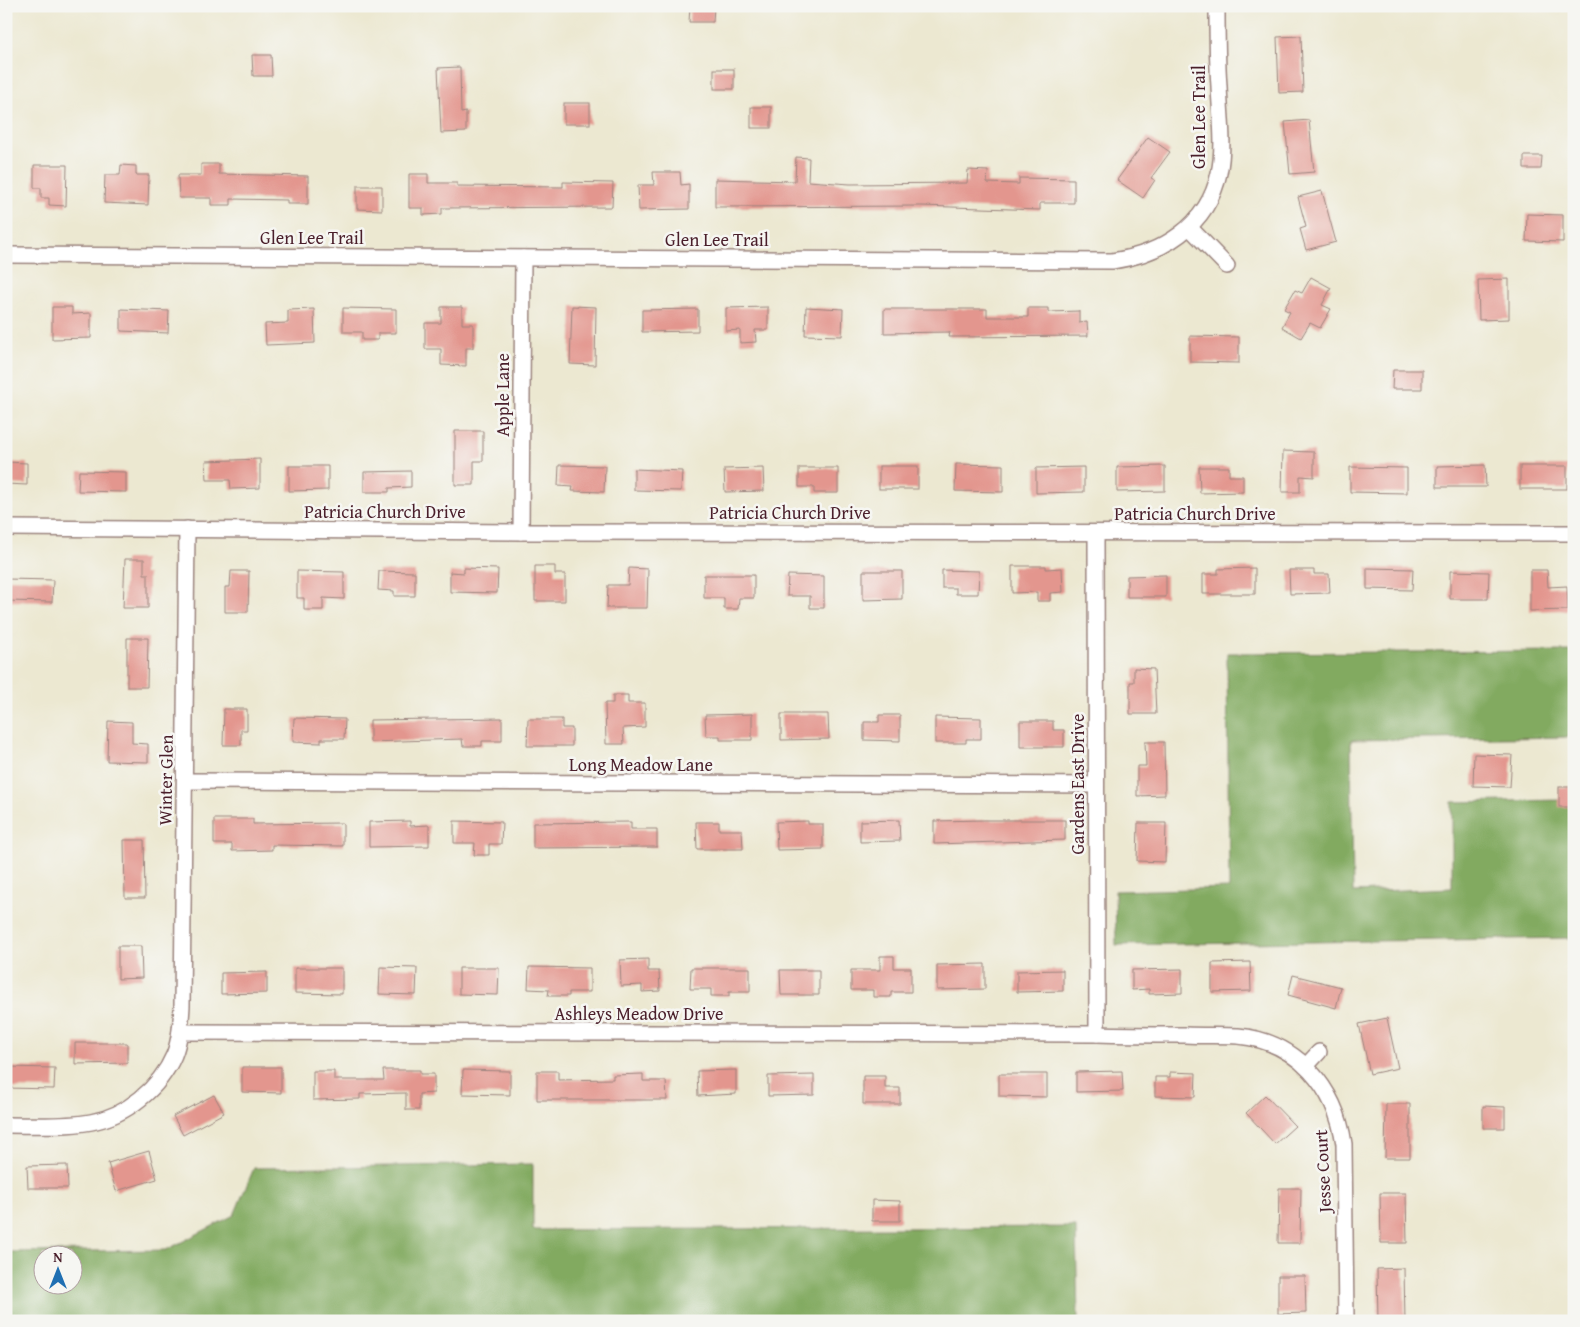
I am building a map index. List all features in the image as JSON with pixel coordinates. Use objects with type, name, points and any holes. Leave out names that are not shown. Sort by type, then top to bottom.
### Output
[{"type":"street","name":"Glen Lee Trail","points":[[6,255],[1112,261],[1134,258],[1154,252],[1172,242],[1190,228],[1203,211],[1213,193],[1219,173],[1221,135],[1217,6]]},
{"type":"street","points":[[1190,228],[1227,266]]},
{"type":"street","name":"Apple Lane","points":[[521,532],[523,258]]},
{"type":"street","name":"Patricia Church Drive","points":[[6,528],[521,532],[1574,533]]},
{"type":"street","name":"Winter Glen","points":[[6,1125],[67,1126],[92,1122],[112,1116],[143,1096],[165,1072],[175,1054],[180,1032],[182,1006],[187,529]]},
{"type":"street","name":"Gardens East Drive","points":[[1096,533],[1097,1034]]},
{"type":"street","name":"Long Meadow Lane","points":[[185,781],[1096,786]]},
{"type":"street","name":"Ashleys Meadow Drive","points":[[180,1032],[1097,1034]]},
{"type":"street","name":"Jesse Court","points":[[1097,1034],[1240,1036],[1274,1045],[1306,1066],[1327,1091],[1341,1127],[1344,1144],[1346,1321]]},
{"type":"street","points":[[1306,1066],[1319,1052]]},
{"type":"green space","points":[[1574,651],[1574,737],[1351,740],[1353,892],[1452,888],[1452,802],[1562,800],[1574,815],[1574,938],[1116,945],[1115,891],[1229,888],[1227,653]]},
{"type":"green space","points":[[533,1164],[533,1230],[1076,1227],[1078,1321],[6,1321],[6,1252],[32,1252],[32,1294],[82,1294],[82,1251],[166,1250],[234,1215],[254,1168]]},
{"type":"building","points":[[690,6],[714,6],[713,22],[689,22]]},
{"type":"building","points":[[1301,36],[1303,92],[1279,93],[1277,37]]},
{"type":"building","points":[[252,55],[271,55],[272,76],[253,76]]},
{"type":"building","points":[[460,67],[461,113],[466,112],[466,132],[441,133],[438,68]]},
{"type":"building","points":[[714,69],[734,69],[734,89],[714,89]]},
{"type":"building","points":[[564,103],[590,103],[590,124],[564,124]]},
{"type":"building","points":[[751,107],[771,107],[771,128],[751,128]]},
{"type":"building","points":[[1309,120],[1314,172],[1290,174],[1285,122]]},
{"type":"building","points":[[1148,137],[1170,152],[1151,178],[1155,180],[1143,198],[1117,180]]},
{"type":"building","points":[[1524,156],[1542,156],[1541,169],[1524,169]]},
{"type":"building","points":[[796,157],[809,158],[808,181],[850,184],[967,183],[968,170],[988,171],[987,183],[1019,184],[1019,178],[1074,179],[1074,203],[1040,203],[1040,210],[922,206],[715,207],[715,179],[795,181]]},
{"type":"building","points":[[201,164],[219,164],[219,174],[308,176],[308,204],[287,204],[287,200],[231,199],[231,205],[211,205],[211,198],[179,198],[178,175],[201,175]]},
{"type":"building","points":[[34,165],[67,165],[66,206],[49,205],[49,198],[41,198],[41,188],[34,188]]},
{"type":"building","points":[[121,165],[136,166],[136,175],[149,175],[148,205],[104,203],[105,175],[120,175]]},
{"type":"building","points":[[653,172],[680,172],[681,185],[689,184],[689,209],[639,210],[638,185],[654,185]]},
{"type":"building","points":[[409,174],[428,174],[428,183],[457,183],[457,186],[563,187],[563,182],[613,183],[612,207],[442,208],[442,214],[423,215],[423,208],[409,208]]},
{"type":"building","points":[[357,186],[382,186],[382,210],[357,209]]},
{"type":"building","points":[[1322,191],[1336,242],[1306,250],[1300,229],[1306,227],[1298,197]]},
{"type":"building","points":[[1527,214],[1563,215],[1563,242],[1526,241]]},
{"type":"building","points":[[1311,277],[1331,288],[1322,305],[1331,309],[1320,328],[1310,323],[1301,338],[1282,327],[1290,312],[1284,309],[1295,290],[1302,293]]},
{"type":"building","points":[[1509,279],[1509,319],[1479,320],[1478,280]]},
{"type":"building","points":[[572,306],[596,307],[595,365],[570,364]]},
{"type":"building","points":[[52,307],[72,307],[72,314],[91,313],[91,338],[52,339]]},
{"type":"building","points":[[441,307],[462,307],[462,324],[473,324],[473,348],[466,348],[466,366],[441,365],[441,349],[425,349],[425,323],[441,323]]},
{"type":"building","points":[[768,307],[768,330],[755,330],[756,342],[740,343],[740,330],[726,331],[726,308]]},
{"type":"building","points":[[806,307],[843,309],[842,336],[805,335]]},
{"type":"building","points":[[343,308],[396,309],[396,333],[378,333],[378,340],[362,340],[362,332],[343,332]]},
{"type":"building","points":[[1028,308],[1048,308],[1048,312],[1079,311],[1079,323],[1087,322],[1088,336],[949,337],[950,332],[884,333],[884,309],[987,309],[987,317],[1028,317]]},
{"type":"building","points":[[121,309],[169,311],[168,333],[121,331]]},
{"type":"building","points":[[314,309],[315,343],[266,345],[265,324],[288,323],[288,310]]},
{"type":"building","points":[[698,309],[698,331],[642,332],[642,310]]},
{"type":"building","points":[[1190,336],[1239,337],[1239,363],[1190,362]]},
{"type":"building","points":[[1393,370],[1422,370],[1422,389],[1392,389]]},
{"type":"building","points":[[455,431],[483,431],[483,461],[474,461],[474,485],[455,485]]},
{"type":"building","points":[[1283,451],[1314,452],[1314,477],[1300,476],[1300,492],[1282,492]]},
{"type":"building","points":[[260,459],[260,488],[231,489],[230,480],[207,480],[206,461]]},
{"type":"building","points":[[6,462],[27,463],[27,485],[6,484]]},
{"type":"building","points":[[956,464],[1003,465],[1003,492],[955,491]]},
{"type":"building","points":[[559,465],[605,466],[604,492],[572,491],[573,487],[558,486]]},
{"type":"building","points":[[1485,465],[1486,487],[1437,487],[1437,466]]},
{"type":"building","points":[[289,466],[328,466],[328,490],[289,491]]},
{"type":"building","points":[[879,466],[918,466],[918,489],[879,489]]},
{"type":"building","points":[[1165,466],[1165,491],[1117,492],[1117,467]]},
{"type":"building","points":[[1520,466],[1567,466],[1567,489],[1520,489]]},
{"type":"building","points":[[1084,467],[1084,492],[1036,493],[1036,468]]},
{"type":"building","points":[[1199,467],[1229,467],[1229,476],[1243,476],[1243,492],[1200,493]]},
{"type":"building","points":[[1350,467],[1407,468],[1407,493],[1350,492]]},
{"type":"building","points":[[763,468],[764,491],[725,492],[724,469]]},
{"type":"building","points":[[799,468],[838,468],[838,493],[814,493],[814,487],[799,487]]},
{"type":"building","points":[[634,469],[682,471],[681,491],[634,490]]},
{"type":"building","points":[[79,471],[126,472],[126,492],[78,491]]},
{"type":"building","points":[[411,471],[411,487],[389,488],[389,492],[364,492],[364,472]]},
{"type":"building","points":[[125,559],[144,559],[144,574],[148,574],[148,608],[123,608]]},
{"type":"building","points":[[535,566],[555,566],[555,574],[565,574],[565,601],[535,601]]},
{"type":"building","points":[[1012,566],[1046,566],[1046,569],[1062,568],[1063,592],[1050,593],[1050,601],[1037,601],[1037,592],[1012,593]]},
{"type":"building","points":[[464,568],[498,569],[497,593],[450,592],[450,572],[464,573]]},
{"type":"building","points":[[629,568],[648,569],[647,608],[607,608],[608,585],[628,585]]},
{"type":"building","points":[[1255,568],[1255,594],[1203,594],[1203,574],[1218,574],[1218,569]]},
{"type":"building","points":[[1367,568],[1413,569],[1412,590],[1367,589]]},
{"type":"building","points":[[942,570],[979,571],[978,594],[956,594],[956,588],[942,588]]},
{"type":"building","points":[[1289,570],[1314,570],[1314,574],[1329,574],[1330,593],[1290,594]]},
{"type":"building","points":[[1530,570],[1547,570],[1548,587],[1567,586],[1568,610],[1530,611]]},
{"type":"building","points":[[231,571],[249,571],[248,612],[225,612],[225,587],[230,587]]},
{"type":"building","points":[[297,571],[344,572],[344,599],[323,598],[323,610],[304,610],[304,598],[297,598]]},
{"type":"building","points":[[379,571],[415,572],[415,596],[394,596],[394,591],[378,590]]},
{"type":"building","points":[[863,571],[902,571],[902,599],[863,600]]},
{"type":"building","points":[[1450,571],[1489,572],[1488,599],[1450,599]]},
{"type":"building","points":[[704,575],[754,575],[754,598],[739,598],[738,609],[724,609],[724,598],[704,598]]},
{"type":"building","points":[[788,575],[824,576],[824,608],[810,608],[810,596],[787,596]]},
{"type":"building","points":[[1166,575],[1166,597],[1127,597],[1127,576]]},
{"type":"building","points":[[6,579],[53,580],[52,602],[6,601]]},
{"type":"building","points":[[127,638],[148,638],[147,687],[127,687]]},
{"type":"building","points":[[1134,668],[1154,669],[1156,714],[1130,714],[1130,682],[1134,682]]},
{"type":"building","points":[[613,695],[628,695],[628,703],[645,703],[645,727],[623,728],[624,744],[606,744],[605,703],[613,703]]},
{"type":"building","points":[[224,709],[247,709],[247,730],[241,730],[241,745],[223,745]]},
{"type":"building","points":[[752,714],[752,740],[720,740],[720,736],[706,736],[705,715]]},
{"type":"building","points":[[781,714],[828,714],[829,739],[781,740]]},
{"type":"building","points":[[879,715],[900,715],[900,741],[864,740],[864,722],[879,722]]},
{"type":"building","points":[[935,717],[981,718],[981,739],[966,739],[966,743],[935,743]]},
{"type":"building","points":[[294,718],[345,719],[344,739],[321,739],[321,743],[293,742]]},
{"type":"building","points":[[502,718],[502,741],[482,741],[482,746],[463,746],[462,739],[370,742],[370,720]]},
{"type":"building","points":[[528,719],[562,719],[562,728],[572,728],[572,746],[527,746]]},
{"type":"building","points":[[108,721],[132,722],[132,743],[148,744],[148,762],[107,761]]},
{"type":"building","points":[[1020,721],[1053,721],[1053,730],[1064,730],[1064,747],[1020,747]]},
{"type":"building","points":[[1145,742],[1164,742],[1165,795],[1137,796],[1137,766],[1146,766]]},
{"type":"building","points":[[1474,754],[1512,755],[1510,787],[1473,786]]},
{"type":"building","points":[[1559,787],[1574,787],[1574,807],[1559,807]]},
{"type":"building","points":[[214,819],[253,819],[253,824],[343,823],[343,846],[272,845],[272,850],[232,851],[232,844],[214,844]]},
{"type":"building","points":[[899,820],[900,841],[860,842],[860,821]]},
{"type":"building","points":[[1065,820],[1065,840],[934,844],[934,821]]},
{"type":"building","points":[[410,821],[410,826],[429,825],[429,846],[369,847],[369,822]]},
{"type":"building","points":[[454,821],[502,822],[501,844],[489,844],[489,855],[474,855],[475,843],[454,843]]},
{"type":"building","points":[[808,821],[808,824],[823,824],[823,849],[777,850],[776,822]]},
{"type":"building","points":[[631,822],[631,829],[657,829],[657,847],[533,848],[533,823]]},
{"type":"building","points":[[696,822],[719,822],[719,830],[742,830],[743,849],[697,849]]},
{"type":"building","points":[[1138,823],[1166,823],[1165,862],[1137,861]]},
{"type":"building","points":[[124,840],[144,840],[145,898],[125,898]]},
{"type":"building","points":[[118,946],[141,946],[142,978],[118,979]]},
{"type":"building","points":[[880,956],[894,956],[894,968],[911,968],[911,992],[891,992],[891,997],[873,997],[873,990],[851,990],[851,970],[880,970]]},
{"type":"building","points":[[648,959],[648,971],[659,971],[660,991],[642,992],[642,985],[621,986],[620,960]]},
{"type":"building","points":[[1250,962],[1251,991],[1212,992],[1212,963]]},
{"type":"building","points":[[985,964],[985,989],[937,990],[937,965]]},
{"type":"building","points":[[380,967],[417,968],[416,995],[379,994]]},
{"type":"building","points":[[529,967],[590,968],[590,992],[569,992],[569,996],[548,996],[549,990],[528,989]]},
{"type":"building","points":[[295,968],[342,968],[342,994],[295,993]]},
{"type":"building","points":[[459,968],[499,968],[498,995],[459,994]]},
{"type":"building","points":[[691,968],[750,968],[750,992],[729,992],[729,996],[711,996],[711,989],[690,989]]},
{"type":"building","points":[[1182,969],[1182,993],[1149,994],[1149,989],[1132,990],[1132,970]]},
{"type":"building","points":[[780,970],[819,970],[819,995],[781,995]]},
{"type":"building","points":[[1063,970],[1063,991],[1017,992],[1017,971]]},
{"type":"building","points":[[267,972],[267,993],[221,994],[221,973]]},
{"type":"building","points":[[1293,975],[1341,987],[1336,1008],[1288,995]]},
{"type":"building","points":[[1387,1018],[1398,1068],[1370,1074],[1359,1024]]},
{"type":"building","points":[[75,1043],[127,1043],[127,1063],[75,1064]]},
{"type":"building","points":[[6,1067],[55,1068],[54,1089],[6,1088]]},
{"type":"building","points":[[242,1067],[281,1067],[281,1093],[242,1092]]},
{"type":"building","points":[[383,1070],[420,1070],[420,1074],[434,1074],[434,1093],[419,1094],[419,1110],[406,1110],[406,1093],[360,1094],[360,1099],[313,1100],[313,1071],[334,1071],[334,1080],[384,1080]]},
{"type":"building","points":[[463,1070],[510,1071],[510,1095],[462,1094]]},
{"type":"building","points":[[736,1070],[736,1094],[698,1096],[697,1071]]},
{"type":"building","points":[[537,1071],[558,1071],[558,1080],[613,1079],[613,1075],[643,1074],[643,1081],[666,1081],[667,1100],[537,1100]]},
{"type":"building","points":[[1122,1071],[1123,1091],[1076,1092],[1076,1072]]},
{"type":"building","points":[[1170,1072],[1196,1073],[1195,1097],[1155,1096],[1155,1077],[1170,1077]]},
{"type":"building","points":[[999,1074],[1047,1074],[1047,1097],[999,1096]]},
{"type":"building","points":[[814,1075],[814,1095],[768,1096],[768,1076]]},
{"type":"building","points":[[863,1076],[885,1076],[885,1088],[900,1088],[900,1104],[863,1104]]},
{"type":"building","points":[[214,1095],[224,1113],[183,1135],[173,1116]]},
{"type":"building","points":[[1265,1095],[1295,1126],[1275,1144],[1246,1113]]},
{"type":"building","points":[[1386,1104],[1410,1104],[1410,1158],[1385,1158]]},
{"type":"building","points":[[1483,1106],[1505,1107],[1505,1128],[1483,1128]]},
{"type":"building","points":[[149,1151],[157,1179],[116,1191],[108,1163]]},
{"type":"building","points":[[67,1165],[68,1188],[28,1188],[27,1166]]},
{"type":"building","points":[[1279,1188],[1301,1188],[1300,1243],[1278,1243]]},
{"type":"building","points":[[1380,1193],[1406,1193],[1407,1243],[1381,1243]]},
{"type":"building","points":[[872,1200],[900,1201],[900,1221],[872,1221]]},
{"type":"building","points":[[1404,1268],[1405,1321],[1378,1321],[1377,1269]]},
{"type":"building","points":[[1278,1276],[1305,1276],[1306,1313],[1278,1314]]}]
